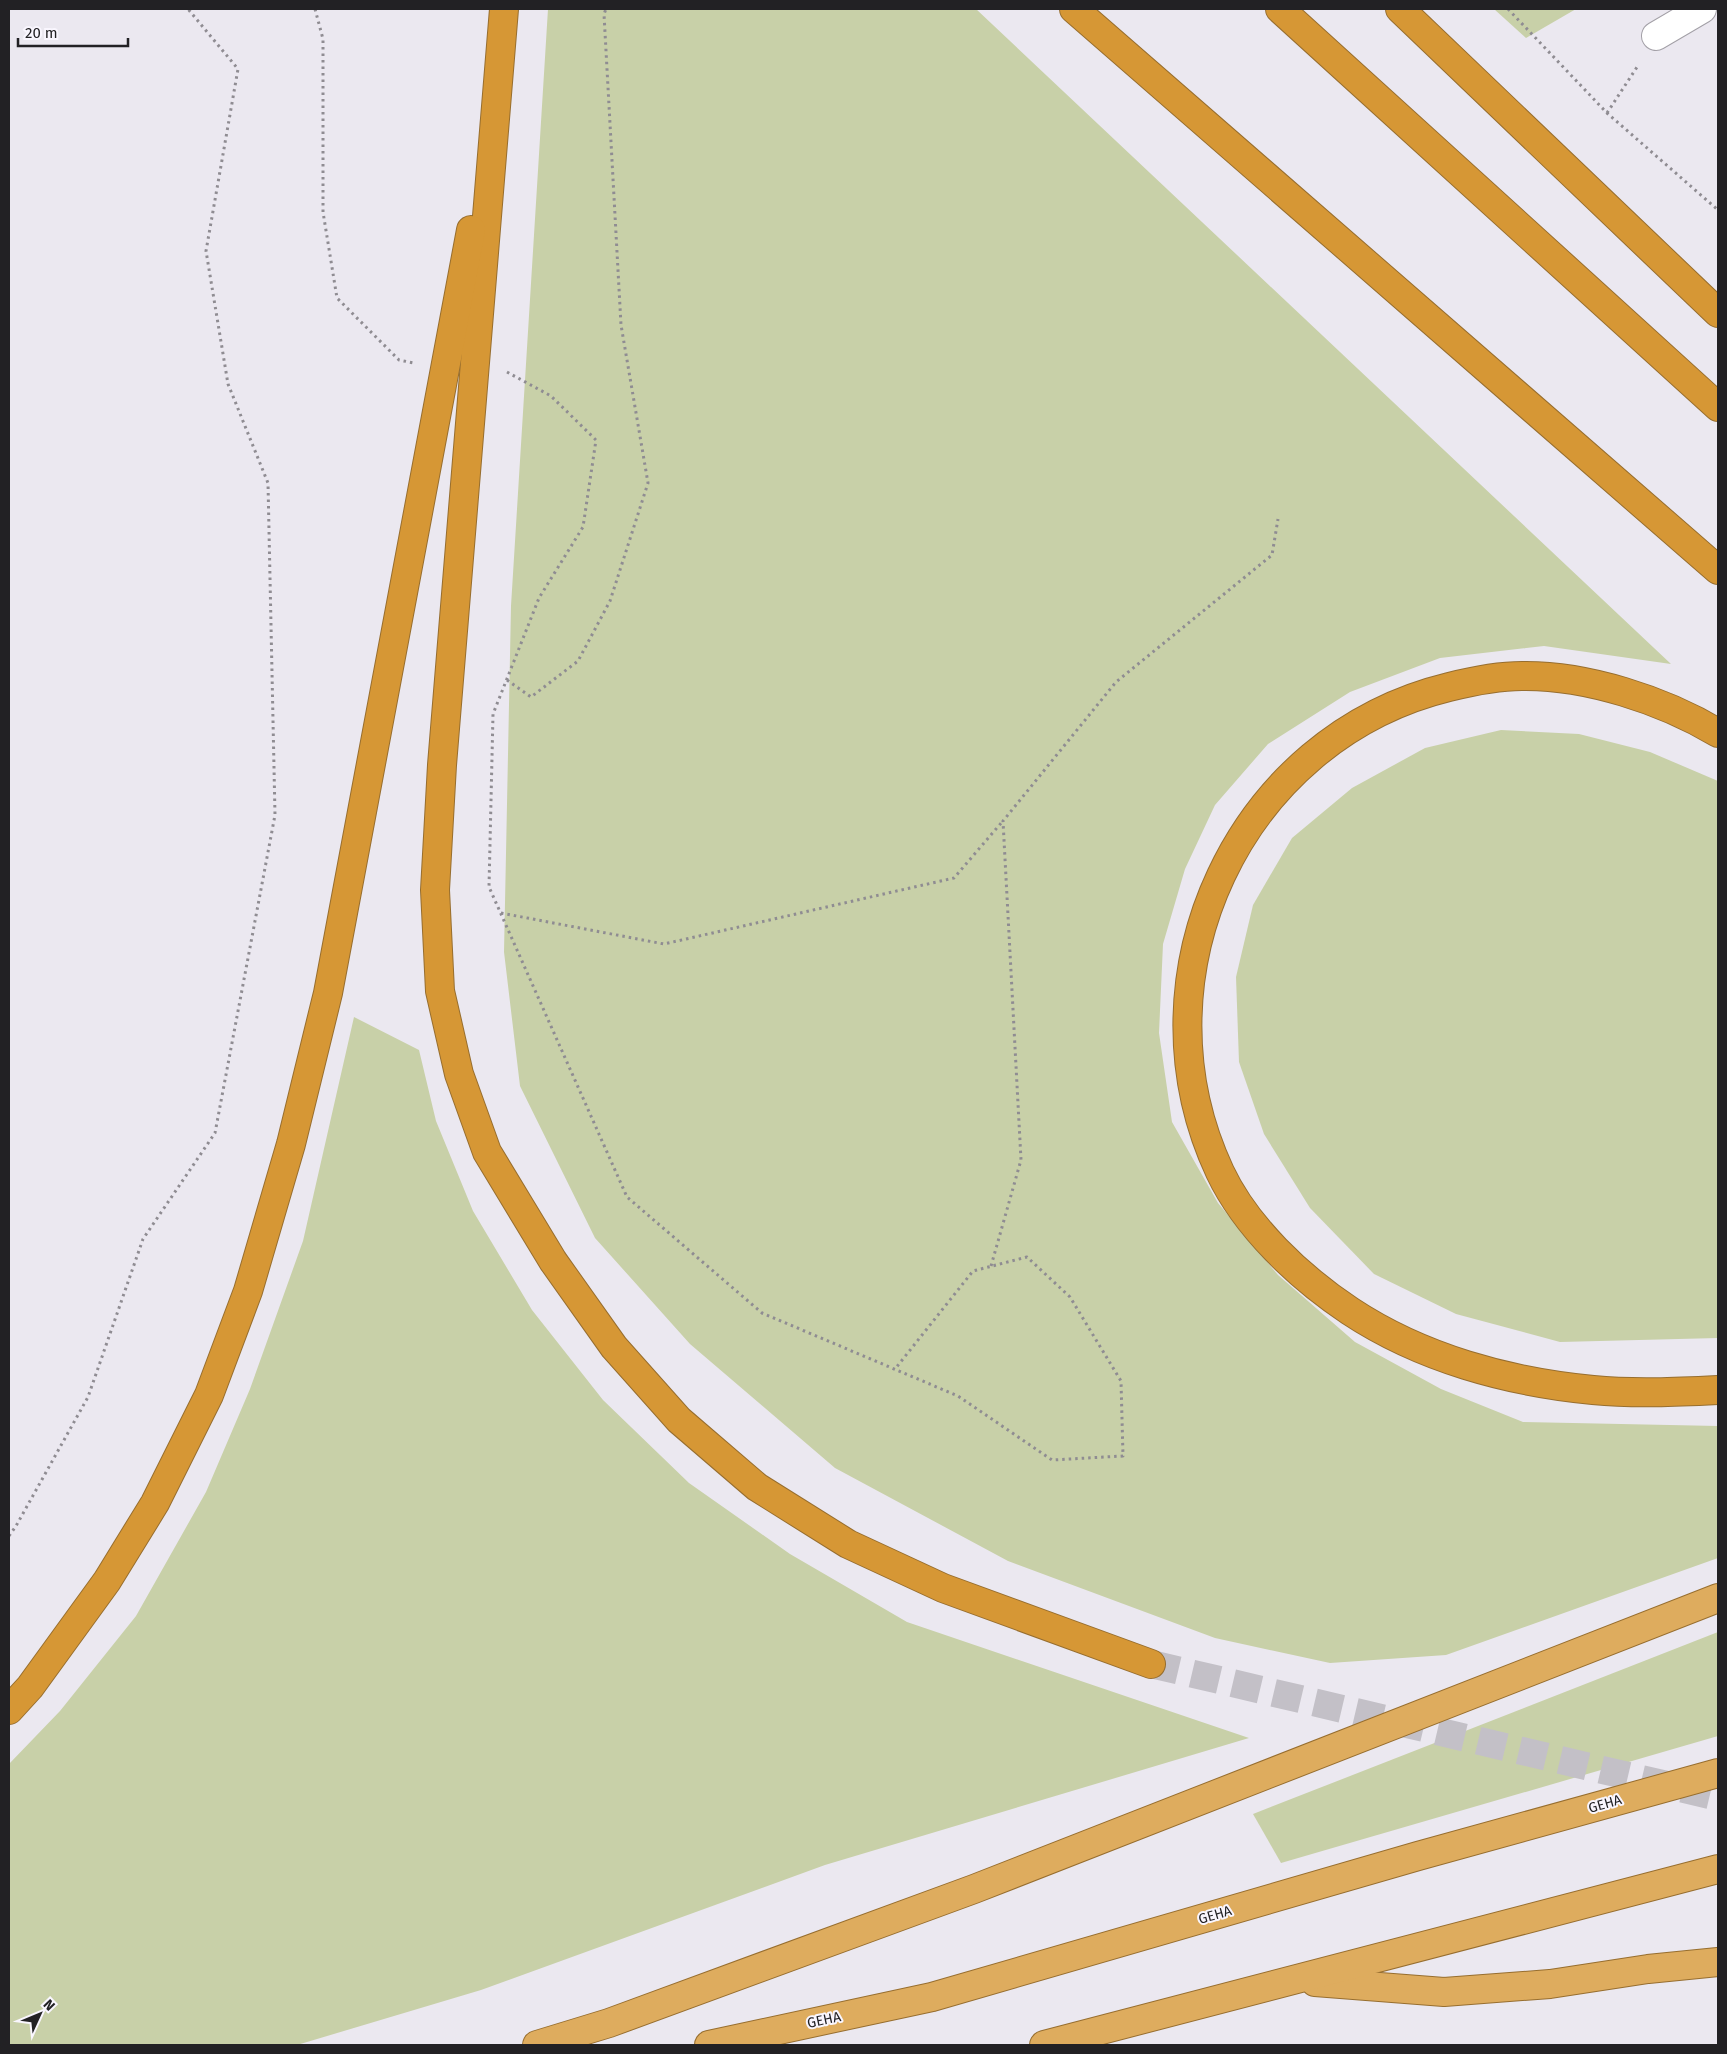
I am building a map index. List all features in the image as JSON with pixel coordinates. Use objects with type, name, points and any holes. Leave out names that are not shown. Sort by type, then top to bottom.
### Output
[{"type":"highway","points":[[504,9],[442,765],[435,890],[440,991],[459,1074],[487,1152],[553,1261],[614,1347],[679,1420],[757,1487],[848,1544],[943,1588],[1151,1664]]},
{"type":"highway","points":[[1074,9],[1718,570]]},
{"type":"highway","points":[[1280,9],[1718,407]]},
{"type":"highway","points":[[1400,9],[1715,309]]},
{"type":"highway","points":[[9,1710],[30,1687],[107,1581],[155,1503],[208,1395],[248,1291],[290,1144],[328,993],[500,76]]},
{"type":"highway","points":[[1718,733],[1664,707],[1610,688],[1563,678],[1520,676],[1475,680],[1432,691],[1385,708],[1349,727],[1308,760],[1271,797],[1239,842],[1216,884],[1202,927],[1190,974],[1187,1022],[1190,1072],[1201,1121],[1221,1174],[1251,1221],[1298,1271],[1349,1310],[1403,1341],[1471,1366],[1523,1380],[1594,1390],[1659,1392],[1718,1390]]},
{"type":"highway","points":[[537,2045],[609,2023],[974,1889],[1718,1598]]},
{"type":"highway","name":"GEHA","points":[[709,2045],[932,1997],[1418,1856],[1718,1773]]},
{"type":"highway","points":[[1044,2045],[1296,1980],[1565,1907],[1718,1869]]},
{"type":"highway","points":[[1296,1980],[1444,1992],[1550,1984],[1648,1969],[1718,1962]]},
{"type":"street","points":[[1656,36],[1702,9]]},
{"type":"path","points":[[9,1536],[88,1397],[143,1239],[215,1133],[276,815],[268,483],[228,384],[206,251],[238,69],[188,9]]},
{"type":"path","points":[[315,9],[323,39],[323,212],[337,298],[399,360]]},
{"type":"path","points":[[507,680],[531,697],[578,661],[610,601],[648,484],[620,325],[604,14],[606,9]]},
{"type":"path","points":[[1508,9],[1607,112],[1718,210]]},
{"type":"path","points":[[1607,112],[1656,36]]},
{"type":"path","points":[[504,371],[551,396],[596,440],[583,527],[539,598],[493,714],[489,887],[627,1197],[762,1313],[958,1396],[1052,1460],[1123,1456],[1121,1381],[1070,1297],[1028,1257],[973,1271],[895,1369]]},
{"type":"path","points":[[501,913],[664,944],[954,878],[1116,682],[1272,555],[1278,519]]},
{"type":"path","points":[[991,1266],[1021,1160],[1003,821]]},
{"type":"green space","points":[[548,9],[976,9],[1671,664],[1544,646],[1440,658],[1350,692],[1268,744],[1215,805],[1185,869],[1163,944],[1159,1033],[1172,1122],[1218,1203],[1278,1275],[1355,1342],[1441,1389],[1523,1422],[1718,1426],[1718,1558],[1446,1655],[1330,1663],[1215,1638],[1008,1561],[835,1468],[690,1344],[595,1238],[520,1086],[504,952],[511,606]]},
{"type":"green space","points":[[1494,9],[1576,9],[1526,38]]},
{"type":"green space","points":[[1501,730],[1579,734],[1650,752],[1718,781],[1718,1338],[1560,1342],[1456,1314],[1374,1274],[1310,1208],[1264,1134],[1239,1062],[1236,977],[1253,905],[1292,838],[1352,788],[1425,748]]},
{"type":"green space","points":[[354,1017],[419,1050],[436,1121],[473,1211],[532,1310],[603,1400],[689,1483],[790,1554],[907,1622],[1249,1738],[825,1865],[481,1990],[297,2045],[9,2045],[9,1764],[60,1711],[136,1616],[206,1492],[250,1389],[303,1241]]},
{"type":"green space","points":[[1718,1632],[1718,1736],[1281,1863],[1253,1814]]},
{"type":"tunnel","points":[[1151,1664],[1718,1797]]}]
